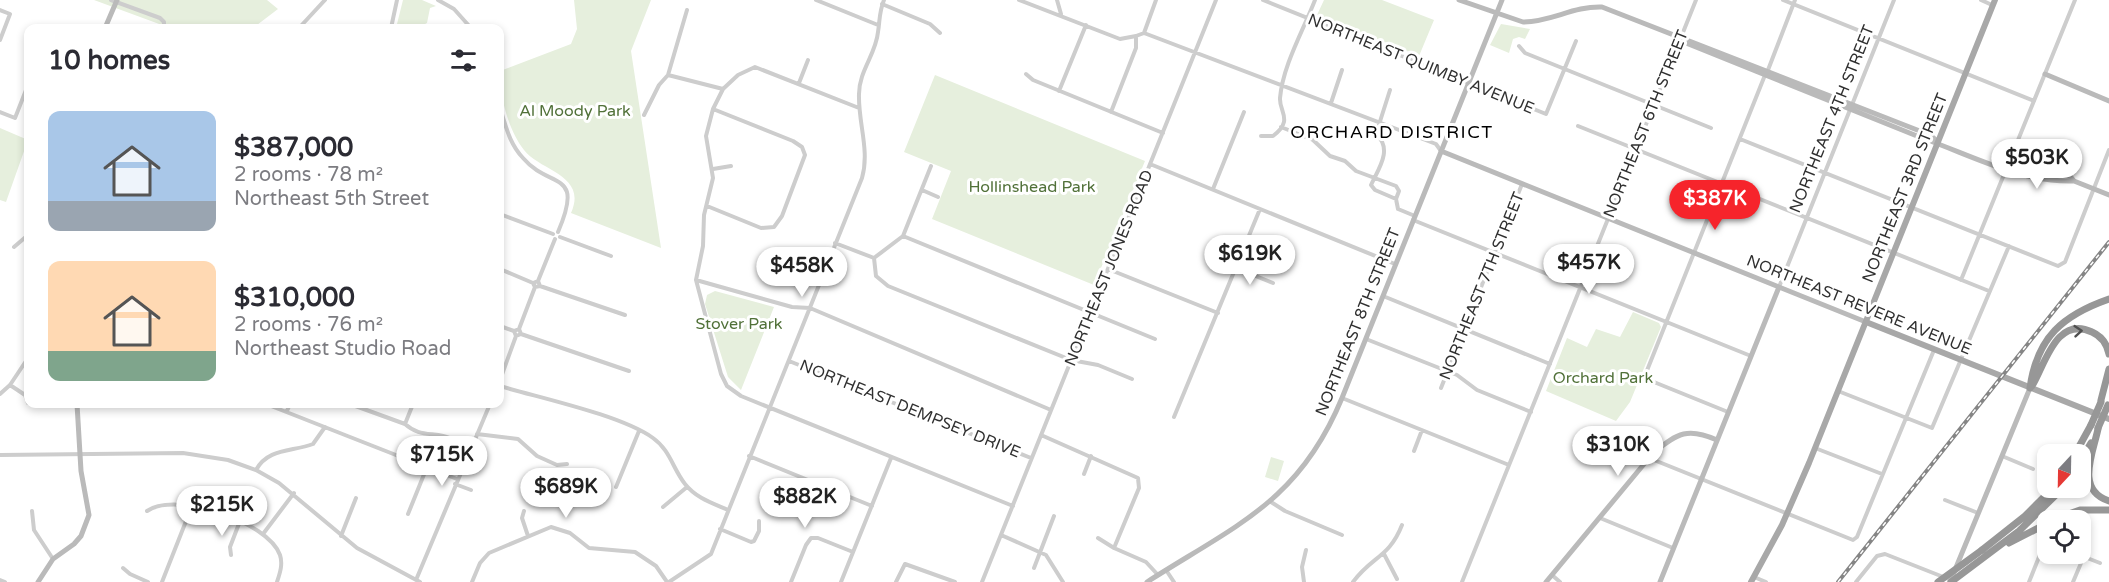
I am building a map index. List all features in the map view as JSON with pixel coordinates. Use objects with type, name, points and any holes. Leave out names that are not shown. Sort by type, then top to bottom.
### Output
[{"type":"highway","points":[[2030,388],[2032,373],[2042,347],[2056,328],[2074,313],[2109,299]]},
{"type":"highway","points":[[2030,388],[2051,346],[2064,333],[2082,329],[2091,331],[2104,341],[2109,354]]},
{"type":"highway","points":[[2105,403],[2109,369]]},
{"type":"highway","points":[[2088,444],[2105,403],[2109,382]]},
{"type":"highway","points":[[2083,444],[2096,427]]},
{"type":"highway","points":[[2096,427],[2088,463],[2088,477],[2094,491],[2109,501]]},
{"type":"highway","points":[[1938,582],[2025,516],[2043,498]]},
{"type":"highway","points":[[1951,581],[1994,551],[2034,518],[2053,498]]},
{"type":"highway","points":[[2091,510],[2109,510]]},
{"type":"highway","points":[[1994,551],[2037,528]]},
{"type":"main road","points":[[1459,0],[1512,20],[1533,22],[1584,6],[1602,7],[1681,38],[1686,43],[1930,135],[1938,142],[2006,169],[2070,176],[2074,181],[2109,195]]},
{"type":"main road","name":"NORTHEAST 8TH STREET","points":[[1147,582],[1271,502],[1297,477],[1317,450],[1342,398],[1502,0]]},
{"type":"main road","points":[[106,24],[115,1]]},
{"type":"main road","name":"NORTHEAST 3RD STREET","points":[[1752,579],[1787,514],[1815,448],[1994,2]]},
{"type":"main road","points":[[2045,74],[2109,101]]},
{"type":"main road","name":"NORTHEAST REVERE AVENUE","points":[[1442,151],[2109,419]]},
{"type":"main road","name":"NORTHEAST 4TH STREET","points":[[1660,582],[1779,287]]},
{"type":"main road","points":[[1951,581],[2030,388]]},
{"type":"main road","points":[[38,582],[53,559],[81,536],[88,515],[80,454],[77,408]]},
{"type":"main road","points":[[1546,582],[1649,458],[1667,441],[1686,432],[1703,434],[1717,440]]},
{"type":"street","points":[[392,24],[397,0]]},
{"type":"street","points":[[438,0],[454,9],[467,24]]},
{"type":"street","points":[[816,0],[878,25]]},
{"type":"street","points":[[1019,0],[1120,39],[1144,33],[1156,0]]},
{"type":"street","points":[[1057,0],[1062,15]]},
{"type":"street","points":[[1150,164],[1216,0]]},
{"type":"street","name":"NORTHEAST QUIMBY AVENUE","points":[[1263,0],[1546,114],[1564,69]]},
{"type":"street","points":[[1261,136],[1273,136],[1281,127],[1285,113],[1280,102],[1284,78],[1315,0]]},
{"type":"street","name":"NORTHEAST 6TH STREET","points":[[1462,582],[1696,0]]},
{"type":"street","points":[[1783,0],[1794,2],[1878,39],[2034,101]]},
{"type":"street","name":"NORTHEAST 4TH STREET","points":[[1779,287],[1894,0]]},
{"type":"street","points":[[1981,0],[1994,2]]},
{"type":"street","points":[[1961,280],[2075,0]]},
{"type":"street","points":[[115,1],[164,22],[164,24]]},
{"type":"street","points":[[302,24],[322,1]]},
{"type":"street","points":[[472,582],[484,556],[551,527],[561,528],[589,548],[635,552],[647,558],[668,582],[676,575],[706,560],[789,361],[865,168],[859,108],[860,82],[877,38],[883,2],[930,24],[940,33]]},
{"type":"street","points":[[1728,412],[1644,378],[1794,2]]},
{"type":"street","points":[[0,10],[10,14],[0,40]]},
{"type":"street","points":[[644,115],[659,85],[668,75],[687,10]]},
{"type":"street","points":[[1059,91],[1086,25]]},
{"type":"street","name":"NORTHEAST REVERE AVENUE","points":[[1144,33],[1436,144],[1442,151]]},
{"type":"street","points":[[1111,112],[1136,48],[1136,36]]},
{"type":"street","points":[[1564,69],[1576,41]]},
{"type":"street","points":[[1519,46],[1525,53],[1712,128]]},
{"type":"street","points":[[799,82],[808,60]]},
{"type":"street","points":[[859,108],[799,82],[755,67],[738,75],[723,89],[713,109],[706,136],[713,169],[703,220],[704,246],[696,280],[721,374],[733,392],[1012,506]]},
{"type":"street","points":[[1331,103],[1342,70]]},
{"type":"street","points":[[1026,74],[1033,80],[1162,133]]},
{"type":"street","points":[[668,75],[723,89]]},
{"type":"street","points":[[1390,90],[1376,134],[1384,142],[1385,149],[1371,185],[1375,190],[1396,199]]},
{"type":"street","points":[[0,112],[15,118],[24,95]]},
{"type":"street","points":[[707,206],[761,228],[774,227],[782,216],[805,155],[802,147],[792,141],[713,109]]},
{"type":"street","points":[[1213,189],[1244,112]]},
{"type":"street","points":[[504,120],[513,147],[529,165],[556,178],[567,194],[567,210],[504,370]]},
{"type":"street","points":[[1578,126],[1989,291]]},
{"type":"street","points":[[1281,127],[1313,140],[1330,156],[1345,161],[1356,171],[1375,177],[1399,189],[1396,199],[1398,208],[1414,218],[1751,356]]},
{"type":"street","points":[[1740,139],[2062,266],[2109,150]]},
{"type":"street","name":"NORTHEAST JONES ROAD","points":[[982,582],[1150,164],[1395,264]]},
{"type":"street","points":[[713,169],[731,166]]},
{"type":"street","points":[[874,258],[891,248],[903,236],[931,166]]},
{"type":"street","name":"NORTHEAST 7TH STREET","points":[[1441,388],[1522,184]]},
{"type":"street","points":[[922,190],[938,196]]},
{"type":"street","points":[[1174,417],[1260,209]]},
{"type":"street","points":[[504,215],[611,256]]},
{"type":"street","points":[[903,236],[1155,339]]},
{"type":"street","points":[[14,247],[24,238]]},
{"type":"street","points":[[836,243],[874,258]]},
{"type":"street","points":[[1838,391],[1932,428],[2009,246]]},
{"type":"street","points":[[874,258],[876,276],[888,286],[1071,360],[1098,365],[1132,379]]},
{"type":"street","points":[[1236,268],[1273,283]]},
{"type":"street","points":[[1108,269],[1218,313]]},
{"type":"street","points":[[504,272],[625,315]]},
{"type":"street","points":[[696,280],[792,307],[810,308],[1051,410]]},
{"type":"street","points":[[1383,296],[1550,364]]},
{"type":"street","points":[[504,328],[629,371]]},
{"type":"street","points":[[1366,339],[1447,371],[1477,390],[1531,412]]},
{"type":"street","points":[[1649,458],[1852,540],[1857,537],[1934,350]]},
{"type":"street","name":"NORTHEAST DEMPSEY DRIVE","points":[[789,361],[1031,458]]},
{"type":"street","points":[[0,394],[10,385],[24,364]]},
{"type":"street","points":[[10,385],[24,394]]},
{"type":"street","points":[[504,387],[610,419],[653,438],[667,452],[687,487],[700,498],[728,510]]},
{"type":"street","points":[[1342,398],[1509,465]]},
{"type":"street","points":[[278,408],[427,467],[471,490]]},
{"type":"street","points":[[359,408],[392,422],[405,424],[427,436],[444,436],[471,448]]},
{"type":"street","points":[[405,424],[411,408]]},
{"type":"street","points":[[0,455],[183,453],[228,460],[256,470],[294,493],[341,536],[418,581],[456,482],[488,408]]},
{"type":"street","points":[[256,470],[261,460],[270,454],[313,444],[325,427]]},
{"type":"street","points":[[1414,451],[1422,430]]},
{"type":"street","points":[[616,487],[639,431]]},
{"type":"street","points":[[477,434],[518,439],[537,456],[557,465],[567,464]]},
{"type":"street","points":[[1041,435],[1132,474],[1139,480],[1139,488],[1114,548]]},
{"type":"street","points":[[1815,448],[1882,474]]},
{"type":"street","points":[[749,456],[872,506]]},
{"type":"street","points":[[1084,474],[1091,456]]},
{"type":"street","points":[[2001,456],[2033,469]]},
{"type":"street","points":[[841,582],[891,458]]},
{"type":"street","points":[[408,514],[427,467]]},
{"type":"street","points":[[663,507],[687,487]]},
{"type":"street","points":[[263,534],[294,493]]},
{"type":"street","points":[[341,536],[357,498]]},
{"type":"street","points":[[1945,500],[1978,513]]},
{"type":"street","points":[[1271,502],[1285,511],[1342,536]]},
{"type":"street","points":[[147,511],[155,506],[192,506],[216,511],[240,521],[263,534],[277,548],[282,564],[277,582]]},
{"type":"street","points":[[162,582],[192,506]]},
{"type":"street","points":[[32,511],[34,530],[53,559]]},
{"type":"street","points":[[524,511],[522,518],[528,536]]},
{"type":"street","points":[[1034,568],[1054,516]]},
{"type":"street","points":[[1599,517],[1673,548]]},
{"type":"street","points":[[231,555],[230,547],[240,521]]},
{"type":"street","points":[[720,529],[751,542],[754,541],[759,531],[759,521]]},
{"type":"street","points":[[1353,582],[1368,564],[1384,554],[1395,543],[1402,525]]},
{"type":"street","points":[[1001,535],[1042,552],[1054,564],[1063,582]]},
{"type":"street","points":[[791,582],[807,541],[811,538],[818,538],[853,552]]},
{"type":"street","points":[[1098,538],[1146,562],[1158,575]]},
{"type":"street","points":[[1304,582],[1302,567],[1306,550]]},
{"type":"street","points":[[1384,554],[1397,579]]},
{"type":"street","points":[[1856,582],[1881,554],[1889,555],[1951,581]]},
{"type":"street","points":[[2091,559],[2100,563]]},
{"type":"street","points":[[896,582],[905,564],[955,582]]},
{"type":"street","points":[[2029,582],[2038,564]]},
{"type":"street","points":[[2073,582],[2081,564]]},
{"type":"street","points":[[123,568],[130,574],[148,582]]},
{"type":"street","points":[[1166,570],[1174,582]]},
{"type":"street","points":[[1552,575],[1560,582]]},
{"type":"street","points":[[1752,579],[1766,582]]},
{"type":"street","points":[[0,580],[5,582]]},
{"type":"green space","points":[[94,0],[267,0],[278,9],[258,24],[159,24]]},
{"type":"green space","points":[[403,0],[422,0],[436,6],[430,8],[425,24],[397,24]]},
{"type":"green space","name":"Al Moody Park","points":[[574,0],[651,0],[631,51],[661,248],[571,213],[575,200],[568,182],[524,150],[506,113],[504,69],[571,44],[577,29]]},
{"type":"green space","points":[[1324,0],[1382,0],[1434,20],[1419,56],[1317,15]]},
{"type":"green space","points":[[1501,24],[1530,29],[1525,39],[1519,37],[1513,39],[1509,53],[1490,45]]},
{"type":"green space","name":"Hollinshead Park","points":[[935,75],[1145,161],[1094,285],[932,219],[951,171],[904,152]]},
{"type":"green space","points":[[0,128],[24,138],[24,151],[6,202],[0,200]]},
{"type":"green space","name":"Stover Park","points":[[715,291],[774,307],[741,390],[728,377],[705,304],[707,295]]},
{"type":"green space","name":"Orchard Park","points":[[1633,312],[1659,323],[1661,327],[1630,402],[1616,421],[1546,391],[1567,338],[1587,347],[1596,329],[1620,337]]},
{"type":"green space","points":[[1271,457],[1284,461],[1278,481],[1265,477]]},
{"type":"railway","points":[[1838,582],[2109,242]]},
{"type":"district","name":"ORCHARD DISTRICT","points":[[1392,132]]}]
